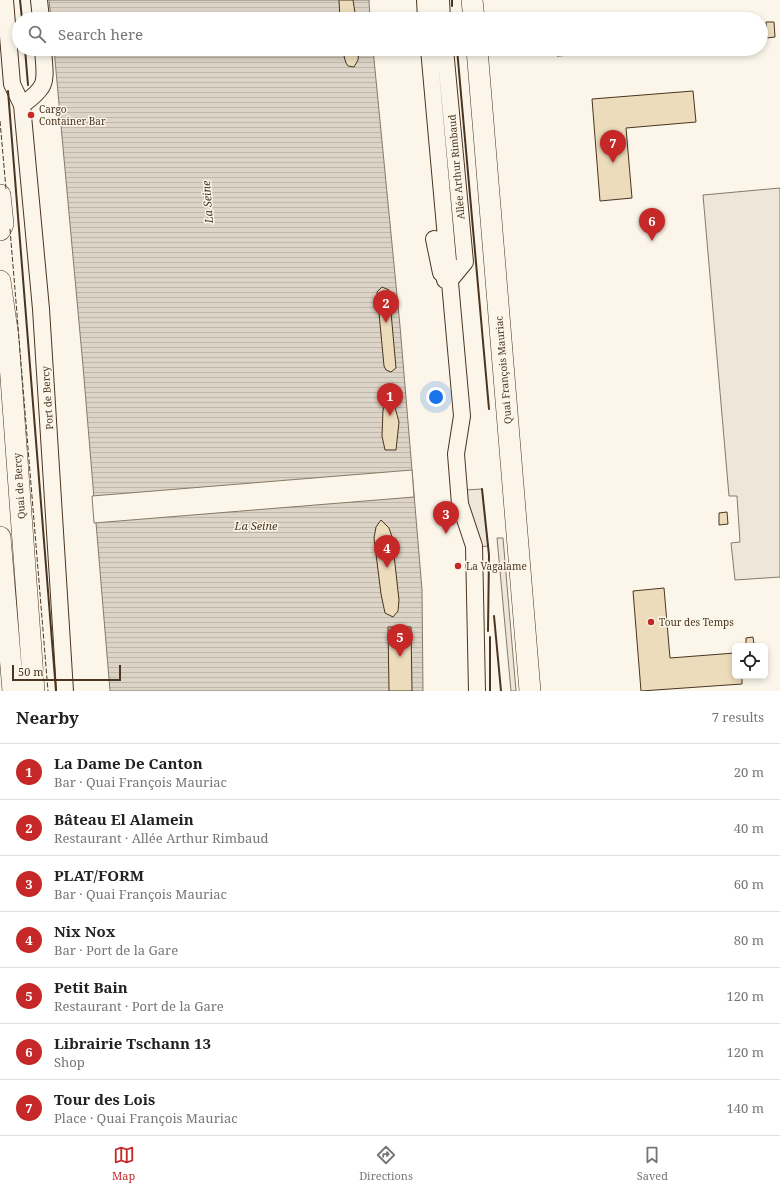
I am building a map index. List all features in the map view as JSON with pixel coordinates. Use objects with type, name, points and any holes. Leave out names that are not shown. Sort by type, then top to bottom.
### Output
[{"type":"main road","points":[[472,0],[473,12]]},
{"type":"main road","name":"Quai François Mauriac","points":[[477,56],[530,691]]},
{"type":"main road","points":[[0,195],[3,224],[0,230]]},
{"type":"main road","name":"Quai de Bercy","points":[[0,281],[8,337],[34,691]]},
{"type":"main road","points":[[0,537],[13,691]]},
{"type":"street","name":"Port de Bercy","points":[[5,0],[12,84],[22,105],[40,295],[65,691]]},
{"type":"street","points":[[39,0],[40,12]]},
{"type":"street","points":[[425,0],[426,12]]},
{"type":"street","points":[[441,0],[442,12]]},
{"type":"street","points":[[22,105],[40,91],[44,84],[43,56]]},
{"type":"street","points":[[430,56],[447,280],[462,416],[456,454],[460,504],[474,546],[477,691]]},
{"type":"street","name":"Allée Arthur Rimbaud","points":[[446,56],[466,262],[447,280]]},
{"type":"street","points":[[434,239],[447,280],[444,330]]},
{"type":"shaded area","points":[[780,188],[780,577],[735,580],[731,543],[740,542],[737,496],[729,496],[703,195]]},
{"type":"shaded area","points":[[482,489],[488,546],[479,547],[465,490]]},
{"type":"shaded area","points":[[497,538],[503,538],[516,691],[511,691]]},
{"type":"water","points":[[49,0],[369,0],[370,12],[50,12]]},
{"type":"water","name":"La Seine","points":[[55,56],[374,56],[400,326],[422,590],[423,691],[110,691],[83,366]]},
{"type":"pier","points":[[412,470],[414,497],[94,523],[92,496]]},
{"type":"building","points":[[339,0],[353,0],[355,12],[340,12]]},
{"type":"building","points":[[768,22],[774,22],[775,37],[768,38]]},
{"type":"building","points":[[344,56],[358,56],[354,67],[348,66]]},
{"type":"building","points":[[693,91],[696,122],[626,128],[632,198],[600,201],[592,99]]},
{"type":"building","points":[[382,287],[389,290],[396,368],[391,372],[386,370],[384,366],[377,292]]},
{"type":"building","points":[[391,393],[399,422],[396,450],[385,450],[382,436],[383,410],[389,394]]},
{"type":"building","points":[[727,512],[728,524],[719,525],[719,513]]},
{"type":"building","points":[[381,520],[389,528],[392,537],[399,600],[398,611],[393,617],[385,613],[381,594],[374,538],[376,527]]},
{"type":"building","name":"Tour des Temps","points":[[664,588],[670,658],[732,653],[732,679],[742,679],[742,684],[641,691],[633,591]]},
{"type":"building","points":[[388,627],[411,627],[412,691],[389,691]]},
{"type":"building","points":[[753,637],[754,643],[746,643],[746,638]]},
{"type":"fence","points":[[0,121],[6,189]]},
{"type":"fence","points":[[10,229],[48,691]]},
{"type":"wall","points":[[20,0],[21,12]]},
{"type":"wall","points":[[452,0],[452,6]]},
{"type":"wall","points":[[26,56],[28,85]]},
{"type":"wall","points":[[458,56],[489,409]]},
{"type":"wall","points":[[8,91],[56,691]]},
{"type":"wall","points":[[482,489],[489,555],[488,631]]},
{"type":"wall","points":[[494,616],[501,691]]},
{"type":"wall","points":[[490,637],[490,691]]},
{"type":"place","name":"Cargo Container Bar","points":[[31,115]]},
{"type":"place","name":"Tour des Lois","points":[[613,163]]},
{"type":"place","name":"Librairie Tschann 13","points":[[652,241]]},
{"type":"place","name":"Bâteau El Alamein","points":[[386,323]]},
{"type":"place","name":"La Dame De Canton","points":[[390,416]]},
{"type":"place","name":"PLAT/FORM","points":[[446,534]]},
{"type":"place","name":"La Vagalame","points":[[458,566]]},
{"type":"place","name":"Nix Nox","points":[[387,568]]},
{"type":"place","name":"Tour des Temps","points":[[651,622]]},
{"type":"place","name":"Petit Bain","points":[[400,657]]}]
